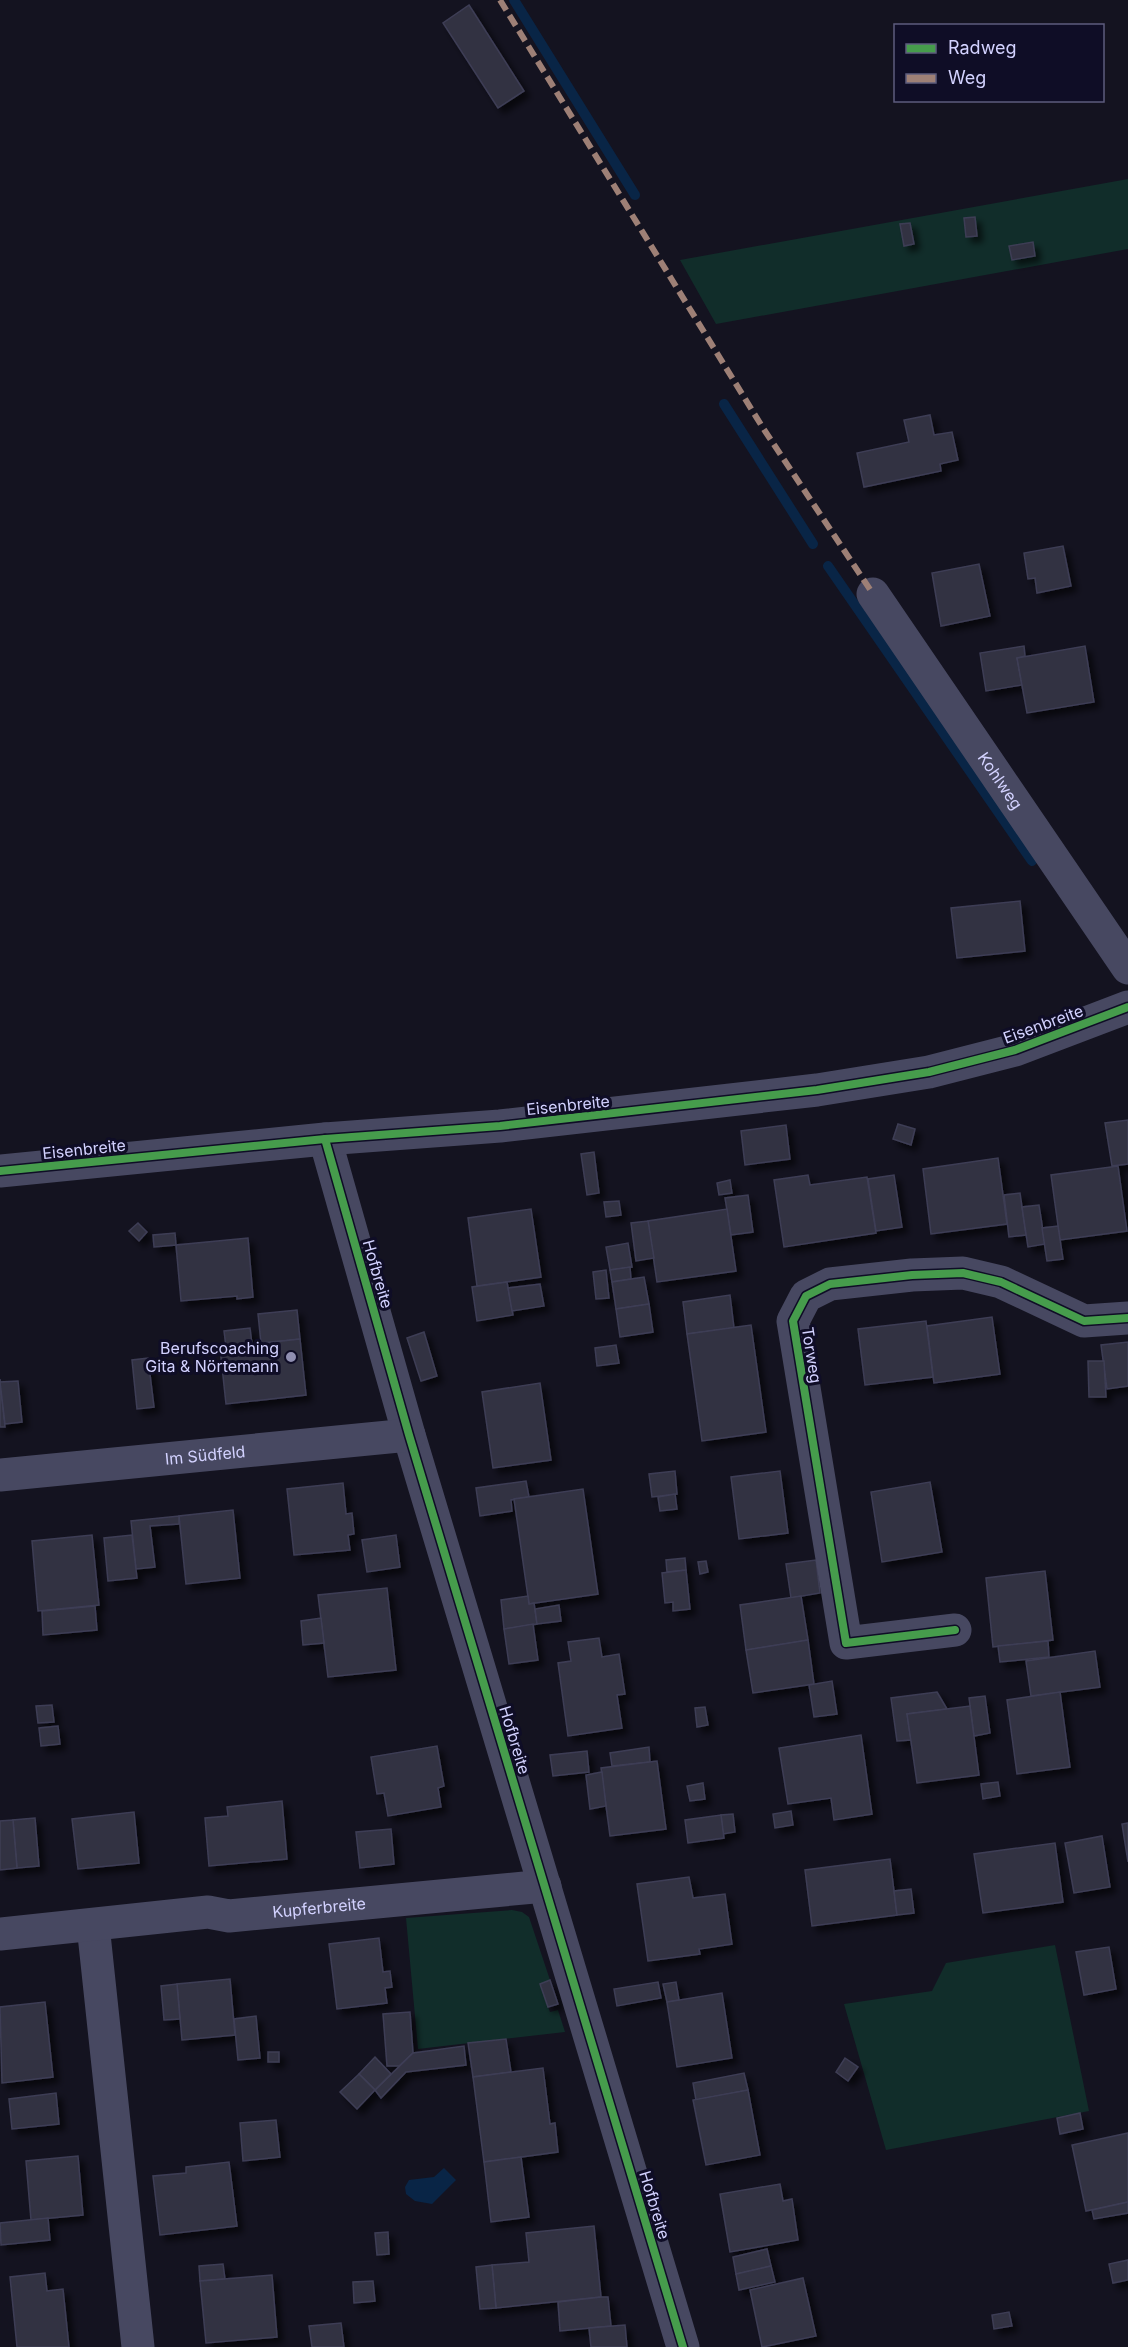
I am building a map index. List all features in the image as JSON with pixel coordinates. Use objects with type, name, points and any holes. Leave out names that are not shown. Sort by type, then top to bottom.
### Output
[{"type":"street","name":"Kohlweg","points":[[873,594],[1128,968]]},
{"type":"street","name":"Eisenbreite","points":[[0,1171],[325,1139],[500,1126],[704,1104],[908,1076],[1015,1050],[1128,1008]]},
{"type":"street","name":"Hofbreite","points":[[325,1139],[409,1435],[683,2347]]},
{"type":"street","name":"Torweg","points":[[955,1630],[846,1643],[793,1321],[806,1296],[830,1284],[912,1275],[963,1273],[1001,1282],[1084,1321],[1128,1318]]},
{"type":"street","name":"Im Südfeld","points":[[0,1475],[409,1435]]},
{"type":"street","name":"Kupferbreite","points":[[0,1934],[208,1912],[230,1916],[545,1886]]},
{"type":"street","points":[[93,1925],[138,2347]]},
{"type":"green space","points":[[1128,179],[1128,249],[716,324],[680,260]]},
{"type":"green space","points":[[512,1910],[522,1912],[529,1917],[550,1980],[540,1984],[550,2012],[558,2010],[565,2032],[418,2049],[406,1918]]},
{"type":"green space","points":[[1055,1945],[1089,2111],[886,2150],[844,2004],[932,1991],[946,1963]]},
{"type":"water","points":[[444,2168],[456,2180],[432,2204],[415,2201],[406,2194],[405,2187],[409,2180],[434,2177]]},
{"type":"building","points":[[469,5],[524,91],[498,108],[443,23]]},
{"type":"building","points":[[975,217],[977,236],[966,237],[964,218]]},
{"type":"building","points":[[910,223],[914,244],[904,246],[900,224]]},
{"type":"building","points":[[1033,242],[1035,256],[1012,260],[1009,246]]},
{"type":"building","points":[[930,415],[934,435],[952,432],[958,460],[940,464],[941,471],[864,487],[857,453],[909,442],[904,420]]},
{"type":"building","points":[[1063,546],[1071,586],[1037,593],[1035,578],[1028,579],[1024,553]]},
{"type":"building","points":[[979,564],[990,616],[941,626],[932,573]]},
{"type":"building","points":[[1024,646],[1025,656],[1017,658],[1022,685],[986,691],[980,653]]},
{"type":"building","points":[[1085,646],[1094,702],[1027,713],[1017,658]]},
{"type":"building","points":[[1020,901],[1025,951],[957,958],[951,908]]},
{"type":"building","points":[[1128,1120],[1128,1164],[1112,1166],[1105,1123]]},
{"type":"building","points":[[898,1124],[915,1129],[911,1145],[893,1139]]},
{"type":"building","points":[[786,1125],[790,1159],[745,1165],[741,1131]]},
{"type":"building","points":[[594,1152],[599,1193],[587,1195],[581,1154]]},
{"type":"building","points":[[998,1158],[1007,1224],[931,1234],[923,1169]]},
{"type":"building","points":[[1118,1166],[1127,1231],[1060,1240],[1051,1175]]},
{"type":"building","points":[[808,1175],[810,1185],[867,1177],[876,1233],[784,1247],[774,1180]]},
{"type":"building","points":[[894,1175],[902,1227],[876,1231],[868,1179]]},
{"type":"building","points":[[730,1180],[732,1193],[719,1195],[717,1183]]},
{"type":"building","points":[[1020,1193],[1026,1235],[1009,1237],[1004,1195]]},
{"type":"building","points":[[748,1195],[753,1232],[731,1235],[725,1198]]},
{"type":"building","points":[[619,1201],[621,1215],[606,1217],[604,1202]]},
{"type":"building","points":[[1039,1205],[1045,1244],[1028,1247],[1022,1207]]},
{"type":"building","points":[[531,1209],[541,1277],[477,1286],[468,1218]]},
{"type":"building","points":[[727,1209],[736,1271],[657,1282],[648,1221]]},
{"type":"building","points":[[648,1221],[654,1258],[636,1261],[631,1223]]},
{"type":"building","points":[[138,1223],[147,1232],[139,1241],[129,1231]]},
{"type":"building","points":[[1058,1226],[1063,1259],[1047,1261],[1042,1228]]},
{"type":"building","points":[[175,1233],[176,1245],[154,1247],[153,1235]]},
{"type":"building","points":[[248,1238],[253,1297],[237,1299],[237,1296],[181,1301],[176,1245]]},
{"type":"building","points":[[628,1243],[632,1267],[610,1270],[606,1247]]},
{"type":"building","points":[[630,1267],[631,1279],[612,1282],[610,1270]]},
{"type":"building","points":[[606,1270],[609,1298],[596,1299],[593,1272]]},
{"type":"building","points":[[644,1277],[649,1304],[616,1309],[612,1282]]},
{"type":"building","points":[[507,1282],[513,1315],[477,1321],[472,1287]]},
{"type":"building","points":[[540,1284],[544,1306],[512,1311],[508,1288]]},
{"type":"building","points":[[730,1295],[734,1328],[687,1334],[683,1302]]},
{"type":"building","points":[[649,1304],[653,1332],[620,1337],[616,1309]]},
{"type":"building","points":[[297,1310],[300,1339],[261,1343],[258,1314]]},
{"type":"building","points":[[992,1317],[1000,1374],[934,1383],[927,1326]]},
{"type":"building","points":[[926,1321],[933,1377],[865,1385],[858,1329]]},
{"type":"building","points":[[751,1325],[766,1432],[702,1441],[687,1334]]},
{"type":"building","points":[[250,1328],[252,1344],[226,1347],[224,1331]]},
{"type":"building","points":[[424,1332],[437,1376],[421,1381],[407,1338]]},
{"type":"building","points":[[300,1339],[306,1395],[226,1404],[220,1348]]},
{"type":"building","points":[[1128,1342],[1128,1386],[1107,1389],[1101,1345]]},
{"type":"building","points":[[616,1345],[619,1363],[597,1366],[595,1348]]},
{"type":"building","points":[[148,1358],[154,1407],[137,1409],[132,1360]]},
{"type":"building","points":[[1088,1361],[1104,1361],[1106,1397],[1089,1397]]},
{"type":"building","points":[[0,1379],[5,1427],[0,1427]]},
{"type":"building","points":[[18,1381],[22,1422],[5,1424],[0,1382]]},
{"type":"building","points":[[540,1383],[551,1460],[493,1468],[482,1392]]},
{"type":"building","points":[[675,1471],[677,1494],[652,1497],[649,1474]]},
{"type":"building","points":[[780,1471],[788,1533],[739,1539],[731,1477]]},
{"type":"building","points":[[526,1481],[529,1497],[511,1500],[512,1511],[480,1516],[476,1488]]},
{"type":"building","points":[[930,1482],[942,1552],[882,1562],[871,1492]]},
{"type":"building","points":[[343,1483],[346,1514],[352,1513],[354,1534],[348,1535],[350,1550],[294,1555],[287,1489]]},
{"type":"building","points":[[583,1489],[598,1594],[529,1604],[514,1499]]},
{"type":"building","points":[[675,1494],[677,1509],[660,1511],[658,1497]]},
{"type":"building","points":[[233,1510],[240,1578],[186,1584],[179,1516]]},
{"type":"building","points":[[179,1516],[179,1524],[150,1526],[155,1567],[136,1569],[131,1521]]},
{"type":"building","points":[[92,1535],[99,1605],[38,1611],[32,1541]]},
{"type":"building","points":[[132,1535],[137,1578],[108,1581],[104,1538]]},
{"type":"building","points":[[396,1535],[400,1567],[367,1572],[362,1540]]},
{"type":"building","points":[[685,1558],[686,1570],[667,1572],[666,1560]]},
{"type":"building","points":[[816,1560],[820,1593],[791,1598],[786,1564]]},
{"type":"building","points":[[706,1561],[708,1572],[700,1574],[698,1562]]},
{"type":"building","points":[[686,1570],[690,1609],[673,1611],[673,1602],[665,1603],[662,1573]]},
{"type":"building","points":[[1045,1571],[1053,1640],[993,1647],[986,1578]]},
{"type":"building","points":[[387,1588],[396,1670],[328,1677],[318,1595]]},
{"type":"building","points":[[528,1596],[529,1604],[534,1603],[537,1624],[504,1629],[501,1600]]},
{"type":"building","points":[[801,1596],[808,1640],[746,1650],[740,1605]]},
{"type":"building","points":[[559,1605],[561,1621],[537,1624],[535,1609]]},
{"type":"building","points":[[95,1606],[97,1630],[43,1635],[42,1611]]},
{"type":"building","points":[[321,1618],[324,1643],[303,1645],[301,1621]]},
{"type":"building","points":[[533,1624],[538,1660],[509,1664],[504,1629]]},
{"type":"building","points":[[599,1638],[602,1657],[619,1654],[625,1694],[617,1695],[622,1728],[568,1736],[558,1663],[571,1661],[568,1642]]},
{"type":"building","points":[[808,1640],[814,1684],[753,1693],[746,1650]]},
{"type":"building","points":[[1048,1641],[1049,1657],[1000,1662],[998,1646]]},
{"type":"building","points":[[1095,1651],[1100,1687],[1031,1696],[1026,1661]]},
{"type":"building","points":[[832,1681],[837,1714],[814,1717],[809,1685]]},
{"type":"building","points":[[937,1692],[947,1709],[907,1714],[911,1740],[897,1741],[891,1698]]},
{"type":"building","points":[[1060,1692],[1070,1767],[1017,1774],[1007,1700]]},
{"type":"building","points":[[985,1696],[990,1733],[974,1736],[969,1698]]},
{"type":"building","points":[[52,1705],[54,1722],[38,1723],[36,1706]]},
{"type":"building","points":[[970,1706],[979,1775],[917,1783],[907,1714]]},
{"type":"building","points":[[705,1707],[708,1725],[697,1727],[695,1708]]},
{"type":"building","points":[[58,1726],[60,1744],[41,1746],[39,1728]]},
{"type":"building","points":[[861,1735],[872,1814],[834,1820],[831,1798],[788,1804],[779,1748]]},
{"type":"building","points":[[437,1746],[444,1786],[438,1788],[441,1807],[388,1816],[384,1793],[377,1794],[371,1757]]},
{"type":"building","points":[[649,1747],[650,1762],[612,1766],[610,1753]]},
{"type":"building","points":[[587,1751],[589,1772],[553,1776],[550,1755]]},
{"type":"building","points":[[657,1761],[666,1829],[610,1836],[601,1768]]},
{"type":"building","points":[[602,1772],[606,1806],[590,1809],[586,1775]]},
{"type":"building","points":[[998,1782],[1000,1796],[983,1799],[981,1784]]},
{"type":"building","points":[[703,1783],[705,1799],[690,1801],[687,1786]]},
{"type":"building","points":[[282,1801],[287,1859],[209,1866],[205,1818],[228,1816],[227,1807]]},
{"type":"building","points":[[791,1811],[793,1825],[775,1828],[773,1814]]},
{"type":"building","points":[[134,1812],[139,1863],[78,1869],[72,1819]]},
{"type":"building","points":[[733,1814],[735,1832],[723,1834],[721,1815]]},
{"type":"building","points":[[721,1815],[724,1838],[688,1843],[685,1820]]},
{"type":"building","points":[[35,1818],[39,1866],[17,1868],[13,1820]]},
{"type":"building","points":[[13,1820],[17,1868],[0,1870],[0,1821]]},
{"type":"building","points":[[1128,1823],[1128,1862],[1122,1824]]},
{"type":"building","points":[[391,1829],[394,1864],[360,1868],[356,1832]]},
{"type":"building","points":[[1102,1836],[1110,1887],[1074,1893],[1065,1843]]},
{"type":"building","points":[[1055,1843],[1063,1902],[983,1913],[974,1854]]},
{"type":"building","points":[[890,1859],[897,1915],[812,1926],[805,1870]]},
{"type":"building","points":[[689,1877],[693,1898],[725,1894],[732,1944],[699,1949],[700,1954],[648,1961],[637,1884]]},
{"type":"building","points":[[911,1889],[914,1913],[897,1915],[894,1891]]},
{"type":"building","points":[[379,1938],[383,1972],[390,1971],[392,1987],[385,1988],[387,2003],[337,2009],[329,1944]]},
{"type":"building","points":[[1109,1947],[1116,1989],[1084,1995],[1076,1952]]},
{"type":"building","points":[[230,1979],[235,2035],[182,2040],[177,1984]]},
{"type":"building","points":[[550,1980],[558,2004],[548,2007],[540,1984]]},
{"type":"building","points":[[658,1982],[661,1998],[617,2006],[614,1989]]},
{"type":"building","points":[[676,1982],[679,2000],[667,2002],[663,1984]]},
{"type":"building","points":[[177,1984],[180,2019],[164,2020],[161,1986]]},
{"type":"building","points":[[722,1993],[732,2058],[677,2067],[667,2002]]},
{"type":"building","points":[[45,2002],[53,2077],[2,2083],[0,2007]]},
{"type":"building","points":[[410,2012],[413,2053],[399,2066],[387,2066],[383,2014]]},
{"type":"building","points":[[256,2016],[260,2058],[238,2060],[234,2019]]},
{"type":"building","points":[[506,2039],[511,2072],[473,2077],[468,2043]]},
{"type":"building","points":[[464,2046],[466,2065],[406,2072],[381,2098],[375,2090],[413,2053]]},
{"type":"building","points":[[268,2052],[279,2052],[279,2062],[268,2062]]},
{"type":"building","points":[[375,2057],[391,2074],[375,2090],[359,2074]]},
{"type":"building","points":[[845,2058],[858,2067],[848,2081],[836,2072]]},
{"type":"building","points":[[543,2068],[550,2124],[555,2123],[558,2152],[484,2162],[473,2077]]},
{"type":"building","points":[[744,2073],[748,2090],[696,2100],[693,2083]]},
{"type":"building","points":[[359,2074],[375,2090],[357,2109],[340,2092]]},
{"type":"building","points":[[748,2090],[760,2155],[706,2165],[693,2100]]},
{"type":"building","points":[[56,2093],[59,2124],[12,2129],[9,2099]]},
{"type":"building","points":[[1080,2113],[1083,2129],[1060,2134],[1057,2118]]},
{"type":"building","points":[[276,2120],[280,2157],[243,2161],[240,2123]]},
{"type":"building","points":[[1128,2133],[1128,2202],[1086,2211],[1072,2145]]},
{"type":"building","points":[[78,2156],[83,2215],[31,2220],[26,2161]]},
{"type":"building","points":[[521,2157],[529,2217],[491,2222],[484,2162]]},
{"type":"building","points":[[229,2162],[237,2226],[160,2235],[153,2176],[186,2173],[186,2167]]},
{"type":"building","points":[[780,2184],[783,2201],[792,2199],[798,2240],[730,2252],[720,2194]]},
{"type":"building","points":[[1128,2202],[1128,2213],[1094,2219],[1092,2210]]},
{"type":"building","points":[[48,2218],[50,2240],[1,2245],[0,2223]]},
{"type":"building","points":[[594,2226],[601,2297],[496,2308],[492,2265],[529,2262],[526,2233]]},
{"type":"building","points":[[388,2232],[389,2254],[377,2255],[375,2233]]},
{"type":"building","points":[[767,2249],[771,2266],[736,2274],[733,2257]]},
{"type":"building","points":[[1128,2260],[1128,2280],[1113,2283],[1109,2264]]},
{"type":"building","points":[[223,2264],[225,2279],[200,2281],[199,2266]]},
{"type":"building","points":[[492,2265],[496,2308],[480,2309],[476,2267]]},
{"type":"building","points":[[771,2266],[775,2282],[739,2290],[736,2274]]},
{"type":"building","points":[[45,2273],[47,2291],[63,2289],[69,2347],[17,2347],[10,2277]]},
{"type":"building","points":[[272,2275],[277,2337],[206,2343],[200,2281]]},
{"type":"building","points":[[803,2278],[816,2336],[762,2347],[750,2290]]},
{"type":"building","points":[[373,2281],[375,2301],[354,2303],[353,2282]]},
{"type":"building","points":[[608,2297],[611,2326],[560,2331],[558,2302]]},
{"type":"building","points":[[1009,2312],[1012,2326],[994,2329],[992,2315]]},
{"type":"building","points":[[341,2323],[344,2347],[312,2347],[309,2326]]},
{"type":"building","points":[[625,2325],[627,2347],[591,2347],[589,2328]]},
{"type":"waterway","points":[[514,0],[635,195]]},
{"type":"waterway","points":[[724,404],[813,544]]},
{"type":"waterway","points":[[828,566],[1032,861]]},
{"type":"marked path","points":[[500,0],[763,428],[873,594]]},
{"type":"cycle path","points":[[0,1171],[325,1139],[500,1126],[817,1090],[929,1072],[1015,1050],[1128,1007]]},
{"type":"cycle path","points":[[325,1139],[409,1435],[683,2347]]},
{"type":"cycle path","points":[[955,1630],[846,1643],[793,1321],[806,1296],[830,1284],[912,1275],[963,1273],[1001,1282],[1084,1321],[1128,1318]]},
{"type":"place","name":"Berufscoaching Gita & Nörtemann","points":[[291,1357]]}]
